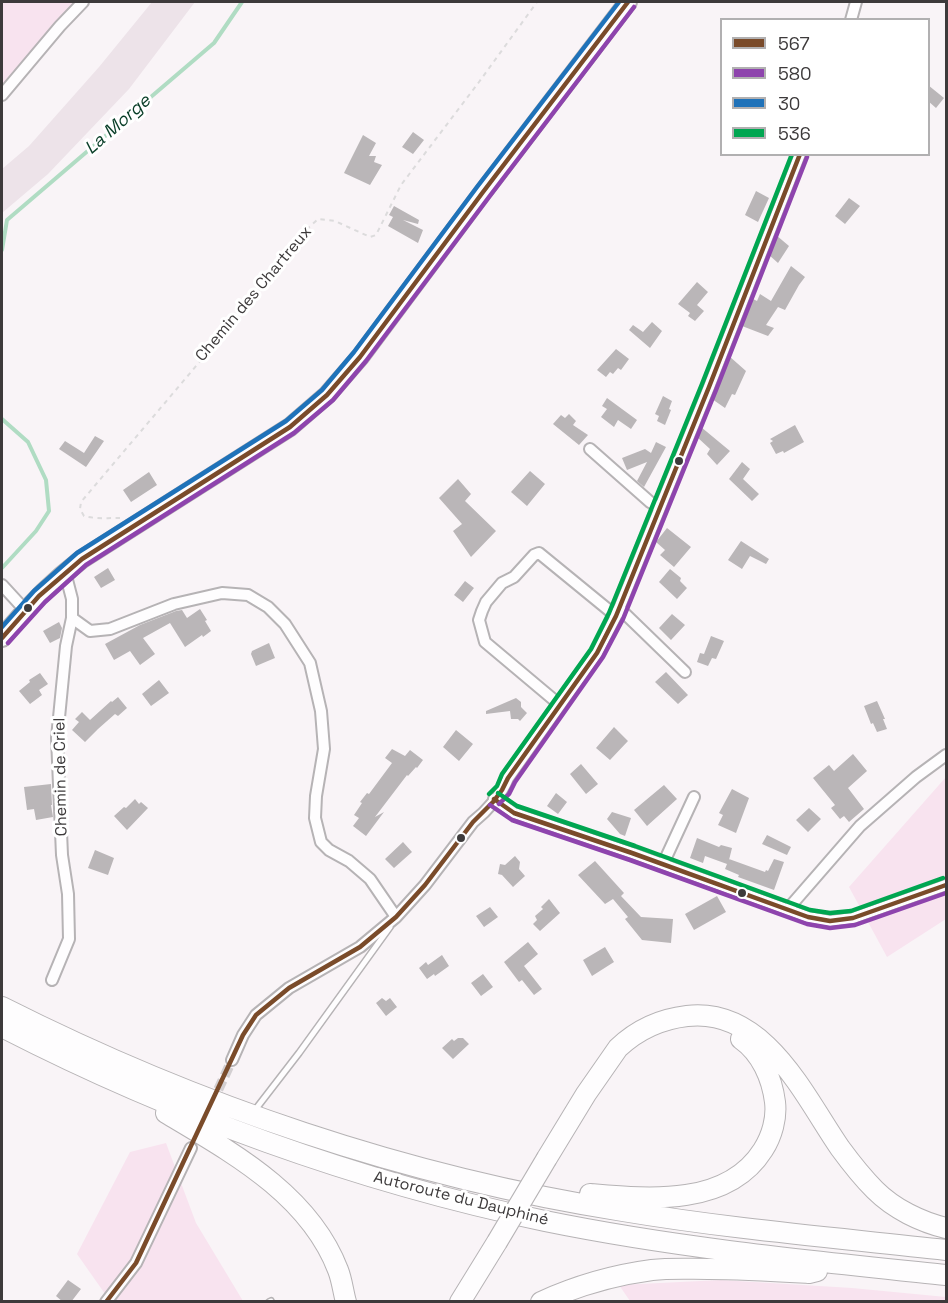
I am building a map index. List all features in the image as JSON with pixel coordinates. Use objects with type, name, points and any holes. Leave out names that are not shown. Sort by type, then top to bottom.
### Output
[{"type":"highway","name":"Autoroute du Dauphiné","points":[[2,1007],[176,1086],[352,1148],[414,1166],[504,1188],[622,1211],[697,1222],[946,1250]]},
{"type":"highway","points":[[460,1302],[586,1094],[618,1048],[647,1028],[668,1019],[680,1017],[700,1015],[723,1020],[747,1030],[775,1053],[790,1070],[840,1147],[876,1191],[900,1209],[926,1222],[946,1228]]},
{"type":"highway","points":[[504,1188],[648,1198],[687,1195],[734,1179],[752,1164],[768,1142],[775,1114],[774,1096],[769,1076],[759,1058],[746,1043],[726,1031],[698,1025],[677,1026],[664,1030],[636,1045],[605,1068]]},
{"type":"highway","name":"Autoroute du Dauphiné","points":[[2,1027],[108,1078],[266,1141],[345,1168],[473,1204],[545,1221],[701,1248],[946,1275]]},
{"type":"highway","points":[[108,1078],[237,1157],[278,1189],[309,1221],[328,1250],[338,1271],[345,1302]]},
{"type":"highway","points":[[541,1302],[607,1278],[653,1270],[746,1269],[809,1273],[856,1265]]},
{"type":"main road","points":[[2,638],[25,610],[65,572],[101,545],[290,427],[327,395],[360,357],[628,2]]},
{"type":"street","points":[[2,95],[83,2]]},
{"type":"street","points":[[852,18],[856,2]]},
{"type":"street","points":[[232,1060],[243,1035],[256,1015],[289,988],[360,947],[396,917],[425,885],[473,822],[504,790],[508,778],[597,653],[618,612],[799,156]]},
{"type":"street","points":[[590,449],[650,502],[660,508]]},
{"type":"street","points":[[560,705],[485,642],[479,620],[486,602],[502,583],[513,577],[534,555],[539,553],[618,612],[685,672]]},
{"type":"street","name":"Chemin de Criel","points":[[52,980],[69,939],[68,894],[62,855],[57,738],[66,646],[72,618],[72,599],[65,572]]},
{"type":"street","points":[[2,585],[25,610]]},
{"type":"street","points":[[72,618],[90,631],[110,629],[174,604],[222,593],[248,595],[268,607],[285,624],[310,663],[321,711],[324,748],[316,796],[315,818],[321,842],[328,850],[349,861],[370,879],[396,917]]},
{"type":"street","points":[[787,910],[860,826],[946,754]]},
{"type":"street","points":[[663,864],[694,797]]},
{"type":"street","points":[[494,800],[514,813],[808,917],[831,921],[853,918],[946,885]]},
{"type":"street","points":[[106,1302],[136,1263],[190,1148]]},
{"type":"lane","points":[[252,1114],[381,942],[396,917]]},
{"type":"path","name":"Chemin des Chartreux","points":[[131,527],[122,518],[84,516],[80,509],[81,502],[235,320],[306,230],[318,219],[335,221],[370,237],[376,235],[401,185],[537,2]]},
{"type":"shaded area","points":[[2,2],[83,2],[2,93]]},
{"type":"shaded area","points":[[152,2],[195,2],[129,89],[48,174],[2,213],[2,169],[29,146],[99,67]]},
{"type":"shaded area","points":[[946,777],[946,919],[887,957],[849,887]]},
{"type":"shaded area","points":[[166,1143],[196,1223],[243,1301],[110,1301],[77,1254],[130,1152]]},
{"type":"shaded area","points":[[721,1280],[852,1288],[946,1297],[946,1301],[630,1301],[619,1285]]},
{"type":"building","points":[[930,87],[944,98],[936,108],[930,103]]},
{"type":"building","points":[[413,132],[424,140],[413,154],[402,147]]},
{"type":"building","points":[[363,135],[376,143],[369,156],[376,156],[374,162],[382,165],[370,185],[344,173]]},
{"type":"building","points":[[756,191],[769,198],[758,222],[745,215]]},
{"type":"building","points":[[849,198],[860,206],[845,224],[835,216]]},
{"type":"building","points":[[394,206],[419,220],[418,224],[403,220],[423,230],[418,243],[388,226],[393,217],[389,215]]},
{"type":"building","points":[[776,235],[789,246],[778,263],[769,255]]},
{"type":"building","points":[[791,266],[805,277],[785,310],[778,307],[766,325],[774,328],[768,336],[742,326],[753,299],[757,301],[760,294],[771,301]]},
{"type":"building","points":[[697,282],[708,292],[697,305],[704,311],[695,321],[688,316],[690,313],[678,304]]},
{"type":"building","points":[[652,322],[662,331],[650,348],[629,330],[633,325],[643,332]]},
{"type":"building","points":[[616,349],[629,359],[621,370],[618,368],[606,377],[597,370]]},
{"type":"building","points":[[729,356],[746,371],[735,395],[732,394],[725,408],[712,399]]},
{"type":"building","points":[[663,396],[672,401],[665,425],[657,421],[659,416],[655,414]]},
{"type":"building","points":[[607,398],[637,420],[631,429],[618,420],[614,427],[601,417],[607,409],[602,406]]},
{"type":"building","points":[[569,414],[576,421],[573,425],[588,435],[579,445],[553,424],[561,415],[565,418]]},
{"type":"building","points":[[795,425],[804,442],[784,453],[783,451],[776,454],[770,443],[773,441],[770,439]]},
{"type":"building","points":[[701,427],[730,451],[717,465],[707,454],[710,449],[697,437]]},
{"type":"building","points":[[95,436],[104,441],[86,467],[59,449],[65,441],[84,453]]},
{"type":"building","points":[[656,442],[666,447],[644,487],[637,481],[647,462],[627,470],[622,458],[645,449],[651,453]]},
{"type":"building","points":[[742,462],[750,469],[743,479],[759,494],[752,501],[729,479]]},
{"type":"building","points":[[530,471],[545,484],[527,506],[511,492]]},
{"type":"building","points":[[149,472],[157,485],[131,502],[123,490]]},
{"type":"building","points":[[458,479],[471,494],[465,501],[496,531],[471,557],[453,531],[462,524],[439,498]]},
{"type":"building","points":[[667,528],[691,547],[674,567],[660,555],[665,550],[656,542]]},
{"type":"building","points":[[741,541],[769,559],[766,564],[750,556],[742,569],[728,560]]},
{"type":"building","points":[[108,568],[115,580],[101,588],[94,577]]},
{"type":"building","points":[[670,569],[681,578],[680,581],[687,588],[677,599],[659,582]]},
{"type":"building","points":[[465,581],[474,588],[463,602],[454,595]]},
{"type":"building","points":[[200,609],[211,631],[185,647],[170,623],[143,638],[155,654],[140,665],[130,651],[114,660],[105,644],[140,625],[176,611],[182,610],[187,618]]},
{"type":"building","points":[[672,614],[685,625],[671,640],[659,628]]},
{"type":"building","points":[[59,622],[62,628],[60,638],[50,643],[43,631]]},
{"type":"building","points":[[711,636],[724,641],[716,659],[712,658],[708,666],[697,662],[700,653],[704,654]]},
{"type":"building","points":[[269,643],[275,658],[256,666],[252,651]]},
{"type":"building","points":[[666,672],[688,695],[678,704],[655,682]]},
{"type":"building","points":[[40,673],[48,684],[39,690],[42,695],[30,704],[19,691],[30,682],[29,680]]},
{"type":"building","points":[[159,680],[169,693],[151,706],[142,694]]},
{"type":"building","points":[[118,697],[127,708],[118,716],[115,714],[85,742],[72,730],[79,722],[75,719],[82,712],[90,720]]},
{"type":"building","points":[[516,698],[527,713],[520,721],[511,719],[510,711],[486,714],[486,711]]},
{"type":"building","points":[[877,701],[887,729],[877,732],[864,706]]},
{"type":"building","points":[[614,727],[628,741],[610,760],[596,748]]},
{"type":"building","points":[[456,730],[473,744],[459,761],[443,747]]},
{"type":"building","points":[[392,749],[405,756],[410,750],[423,760],[407,775],[375,817],[384,812],[366,836],[353,826],[359,818],[354,815],[362,803],[360,802],[367,793],[369,794],[392,763],[385,758]]},
{"type":"building","points":[[853,754],[867,771],[848,788],[864,809],[849,822],[844,816],[840,819],[831,808],[835,805],[813,778],[829,765],[834,771]]},
{"type":"building","points":[[581,764],[598,784],[586,794],[570,774]]},
{"type":"building","points":[[51,784],[53,817],[36,820],[34,809],[27,810],[24,787]]},
{"type":"building","points":[[664,785],[677,799],[647,826],[634,810]]},
{"type":"building","points":[[732,789],[749,798],[736,833],[718,825],[723,815],[719,813]]},
{"type":"building","points":[[556,793],[567,802],[558,814],[547,806]]},
{"type":"building","points":[[135,799],[139,804],[141,802],[148,808],[127,830],[114,816]]},
{"type":"building","points":[[809,808],[821,819],[808,832],[796,820]]},
{"type":"building","points":[[612,812],[631,818],[625,836],[620,834],[607,819]]},
{"type":"building","points":[[767,835],[791,847],[787,855],[762,844]]},
{"type":"building","points":[[697,838],[719,847],[721,845],[732,848],[729,859],[765,872],[768,871],[774,859],[784,862],[774,890],[738,877],[739,875],[725,869],[727,864],[705,856],[703,863],[690,858]]},
{"type":"building","points":[[403,842],[412,852],[394,868],[385,859]]},
{"type":"building","points":[[95,850],[114,858],[108,875],[88,868]]},
{"type":"building","points":[[515,856],[520,862],[519,869],[525,876],[513,887],[502,875],[498,874],[500,864],[505,865]]},
{"type":"building","points":[[595,861],[624,893],[621,896],[641,917],[673,919],[671,943],[642,940],[625,919],[628,917],[613,899],[605,904],[578,875]]},
{"type":"building","points":[[717,896],[726,912],[694,930],[685,914]]},
{"type":"building","points":[[549,899],[560,913],[540,931],[533,924],[537,920],[535,916]]},
{"type":"building","points":[[490,907],[498,917],[484,927],[476,916]]},
{"type":"building","points":[[528,942],[538,954],[524,966],[542,989],[534,995],[522,980],[519,982],[504,962]]},
{"type":"building","points":[[605,947],[614,962],[592,976],[583,960]]},
{"type":"building","points":[[442,955],[449,966],[427,979],[419,968],[426,962],[428,965]]},
{"type":"building","points":[[483,974],[493,987],[481,996],[471,983]]},
{"type":"building","points":[[382,998],[386,1001],[390,998],[397,1007],[386,1016],[376,1003]]},
{"type":"building","points":[[463,1038],[469,1044],[453,1059],[442,1048],[452,1039],[454,1041]]},
{"type":"building","points":[[68,1280],[81,1289],[71,1302],[63,1302],[56,1296]]},
{"type":"waterway","name":"La Morge","points":[[2,250],[7,220],[214,43],[242,2]]},
{"type":"waterway","name":"La Morge","points":[[2,419],[28,442],[46,480],[49,511],[36,531],[2,568]]},
{"type":"tunnel","points":[[212,1103],[232,1060]]},
{"type":"transit line","name":"30","points":[[2,627],[34,591],[77,553],[286,421],[322,390],[354,352],[619,2]]},
{"type":"transit line","name":"567","points":[[2,638],[39,596],[82,559],[290,427],[327,395],[360,357],[628,2]]},
{"type":"transit line","name":"580","points":[[8,643],[45,602],[86,565],[294,433],[333,400],[366,361],[634,7]]},
{"type":"transit line","name":"536","points":[[489,794],[497,786],[502,774],[591,649],[609,613],[791,156]]},
{"type":"transit line","name":"567","points":[[106,1302],[136,1263],[243,1035],[256,1015],[289,988],[360,947],[396,917],[425,885],[473,822],[493,802],[597,653],[616,616],[799,156]]},
{"type":"transit line","name":"580","points":[[499,804],[509,794],[515,782],[603,657],[623,619],[807,157]]},
{"type":"transit line","name":"536","points":[[498,793],[517,806],[810,910],[830,913],[851,911],[943,878]]},
{"type":"transit line","name":"567","points":[[494,799],[514,813],[808,917],[830,921],[853,918],[946,885]]},
{"type":"transit line","name":"580","points":[[490,805],[512,820],[807,924],[830,928],[855,925],[946,893]]}]
